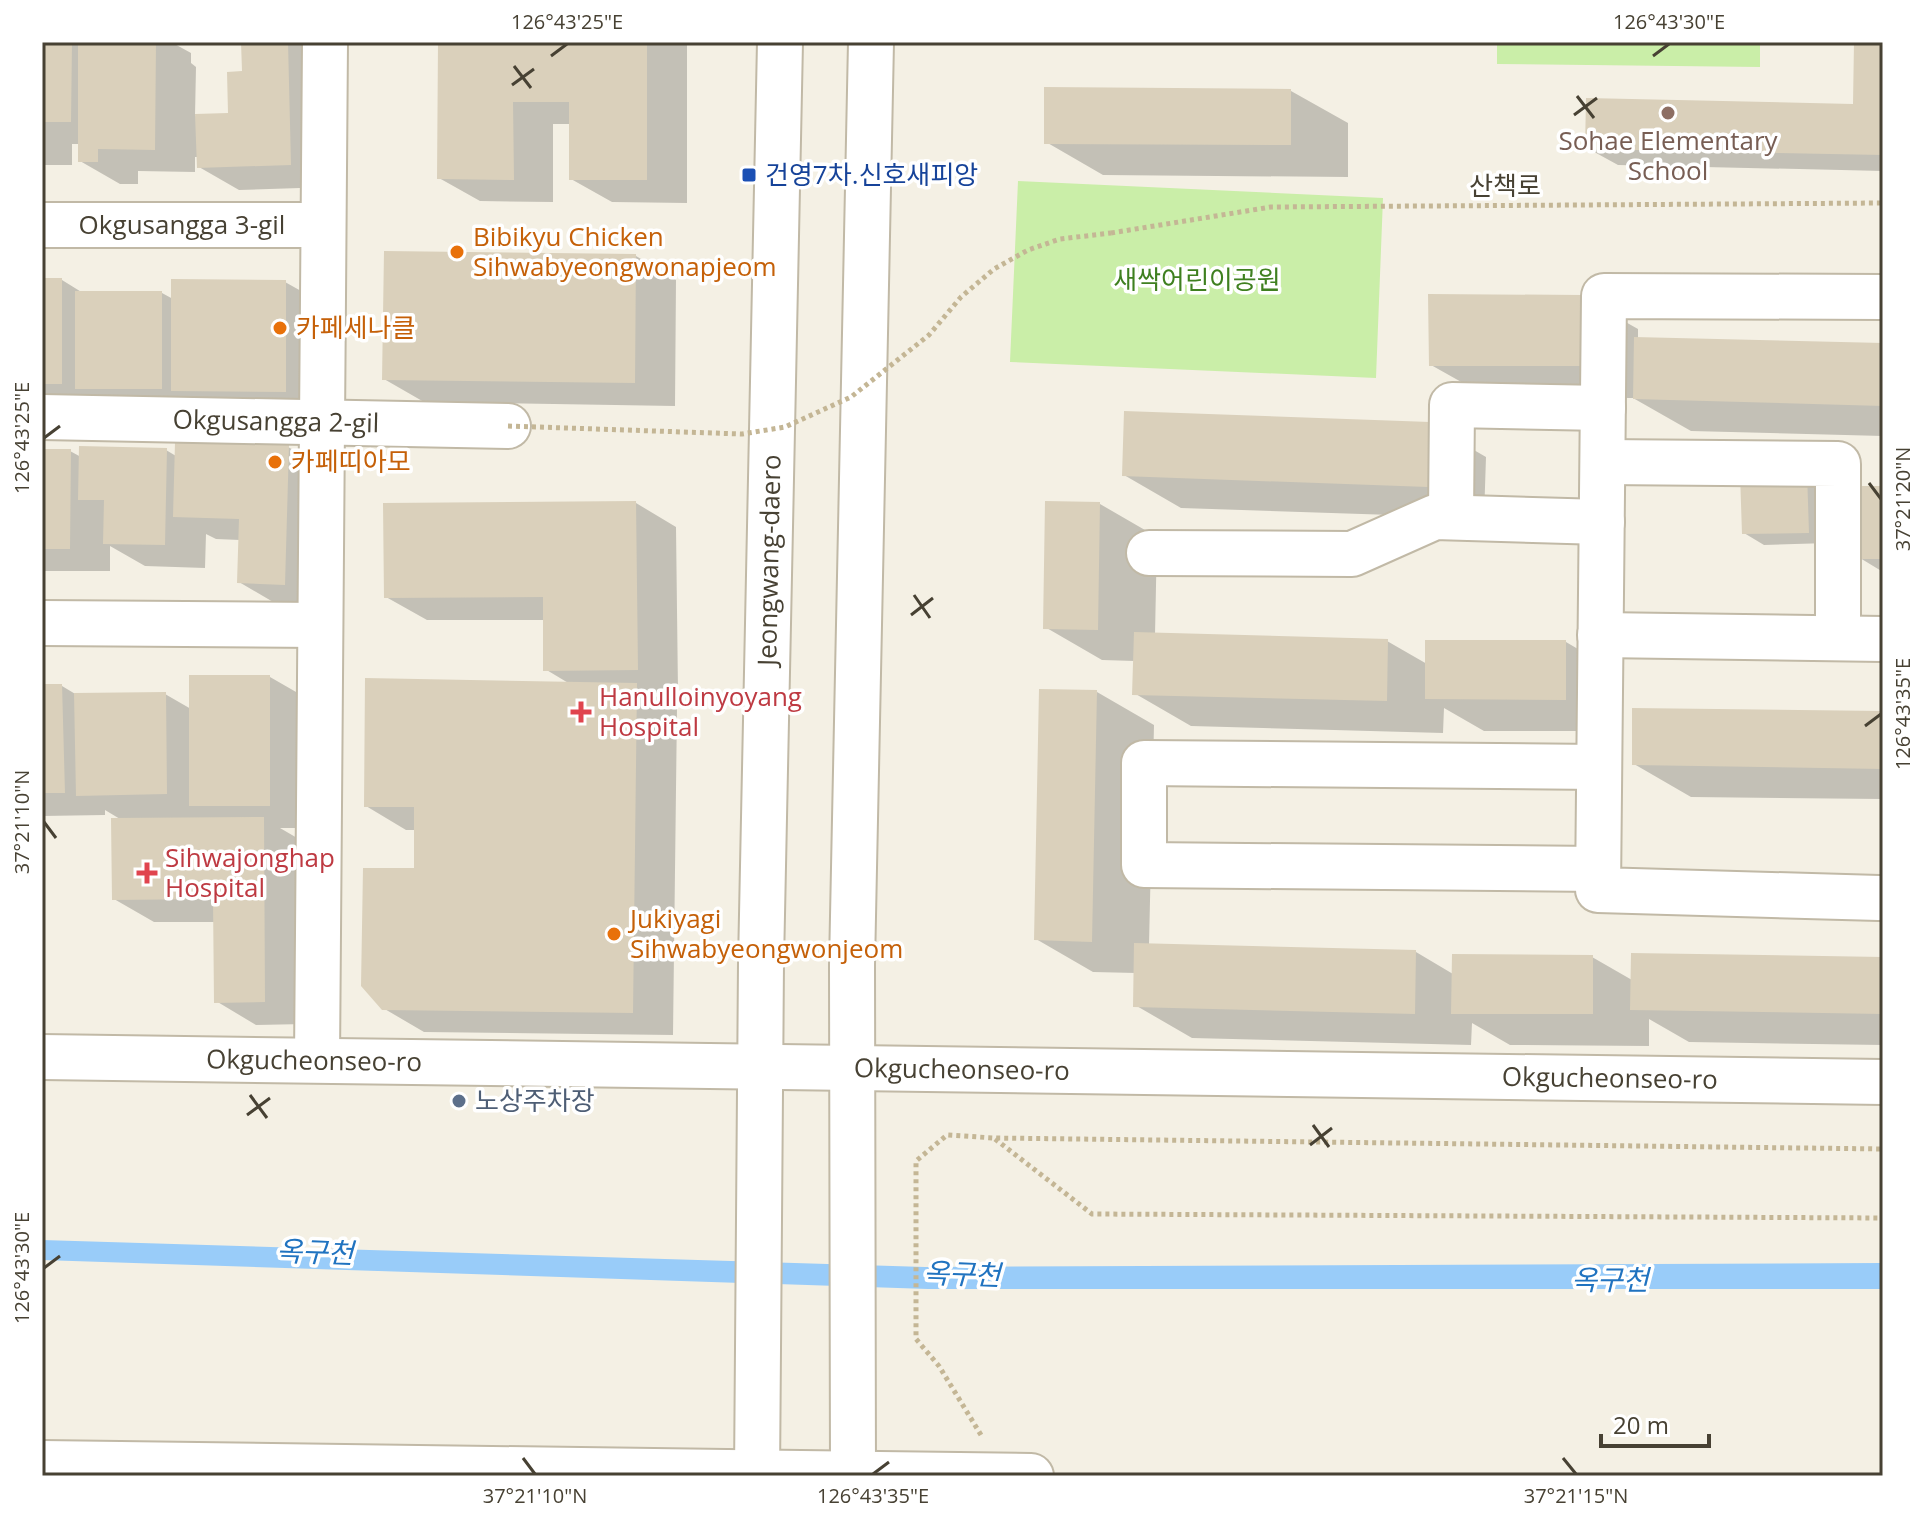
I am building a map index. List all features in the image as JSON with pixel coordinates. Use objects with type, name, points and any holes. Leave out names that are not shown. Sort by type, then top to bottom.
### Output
[{"type":"street","name":"Okgusangga 3-gil","points":[[317,1060],[325,42]]},
{"type":"street","name":"Jeongwang-daero","points":[[757,1474],[760,1067],[780,42]]},
{"type":"street","points":[[853,1475],[852,965],[871,42]]},
{"type":"street","name":"Okgusangga 3-gil","points":[[42,225],[323,225]]},
{"type":"street","points":[[1879,898],[1598,890],[1598,869],[1604,296],[1883,297]]},
{"type":"street","points":[[1451,517],[1452,405],[1603,408]]},
{"type":"street","name":"Okgusangga 2-gil","points":[[42,417],[508,426]]},
{"type":"street","points":[[1603,462],[1838,464],[1838,638]]},
{"type":"street","points":[[1149,553],[1352,554],[1435,517],[1602,522]]},
{"type":"street","points":[[42,623],[320,625]]},
{"type":"street","points":[[1600,635],[1883,639]]},
{"type":"street","points":[[1598,869],[1144,865],[1144,763],[1599,767]]},
{"type":"street","name":"Okgucheonseo-ro","points":[[42,1057],[1883,1082]]},
{"type":"street","points":[[42,1463],[1031,1476]]},
{"type":"path","name":"산책로","points":[[508,426],[742,434],[785,427],[851,397],[929,335],[961,297],[994,269],[1028,250],[1060,239],[1271,207],[1883,203]]},
{"type":"path","points":[[1006,1476],[939,1366],[916,1339],[916,1161],[947,1135],[1883,1149]]},
{"type":"path","points":[[994,1138],[1092,1214],[1883,1218]]},
{"type":"green space","points":[[1497,42],[1760,42],[1760,67],[1497,64]]},
{"type":"green space","name":"새싹어린이공원","points":[[1018,181],[1383,198],[1376,378],[1010,362]]},
{"type":"water","name":"옥구천","points":[[42,1240],[925,1267],[1883,1263],[1883,1289],[928,1289],[42,1260]]},
{"type":"building","points":[[42,42],[72,42],[71,122],[42,122]]},
{"type":"building","points":[[78,42],[156,42],[155,150],[98,149],[98,162],[78,162]]},
{"type":"building","points":[[241,42],[288,42],[291,165],[197,168],[195,114],[228,113],[227,72],[242,71]]},
{"type":"building","points":[[438,42],[647,42],[647,180],[569,180],[569,102],[513,102],[514,180],[437,179]]},
{"type":"building","points":[[1854,42],[1883,42],[1883,155],[1585,149],[1586,98],[1853,104]]},
{"type":"building","points":[[1044,87],[1291,89],[1291,145],[1044,144]]},
{"type":"building","points":[[384,251],[636,254],[635,383],[382,380]]},
{"type":"building","points":[[42,278],[62,278],[62,384],[42,384]]},
{"type":"building","points":[[171,279],[286,280],[286,392],[171,391]]},
{"type":"building","points":[[75,291],[162,291],[162,389],[75,389]]},
{"type":"building","points":[[1428,294],[1582,295],[1583,366],[1429,366]]},
{"type":"building","points":[[1634,337],[1883,343],[1883,406],[1633,399]]},
{"type":"building","points":[[1124,411],[1430,422],[1428,487],[1122,476]]},
{"type":"building","points":[[175,442],[289,445],[285,585],[237,583],[239,519],[173,517]]},
{"type":"building","points":[[79,446],[167,448],[165,545],[103,544],[104,500],[78,500]]},
{"type":"building","points":[[42,449],[71,449],[70,549],[42,549]]},
{"type":"building","points":[[1807,472],[1809,533],[1742,534],[1740,473]]},
{"type":"building","points":[[1856,486],[1883,486],[1883,559],[1858,559]]},
{"type":"building","points":[[636,501],[638,670],[543,671],[543,597],[384,598],[383,503]]},
{"type":"building","points":[[1045,501],[1100,502],[1098,630],[1043,629]]},
{"type":"building","points":[[1134,632],[1388,639],[1387,701],[1132,695]]},
{"type":"building","points":[[1425,640],[1566,640],[1566,700],[1425,699]]},
{"type":"building","points":[[189,675],[270,675],[270,806],[189,806]]},
{"type":"building","points":[[365,678],[637,683],[633,1013],[382,1010],[361,986],[363,868],[414,868],[414,807],[364,807]]},
{"type":"building","points":[[42,684],[62,684],[65,793],[42,793]]},
{"type":"building","points":[[1039,689],[1097,690],[1092,942],[1034,940]]},
{"type":"building","points":[[166,692],[167,794],[76,796],[74,693]]},
{"type":"building","points":[[1632,708],[1883,711],[1883,769],[1632,765]]},
{"type":"building","points":[[264,817],[265,1002],[214,1003],[213,899],[112,900],[111,818]]},
{"type":"building","points":[[1134,943],[1416,950],[1415,1014],[1133,1007]]},
{"type":"building","points":[[1631,953],[1883,957],[1883,1014],[1630,1010]]},
{"type":"building","points":[[1452,954],[1593,955],[1593,1014],[1451,1014]]},
{"type":"place","name":"Sohae Elementary School","points":[[1668,113]]},
{"type":"place","name":"건영7차.신호새피앙","points":[[749,175]]},
{"type":"place","name":"Bibikyu Chicken Sihwabyeongwonapjeom","points":[[457,252]]},
{"type":"place","name":"카페세나클","points":[[280,328]]},
{"type":"place","name":"카페띠아모","points":[[275,462]]},
{"type":"place","name":"Hanulloinyoyang Hospital","points":[[581,712]]},
{"type":"place","name":"Sihwajonghap Hospital","points":[[147,873]]},
{"type":"place","name":"Jukiyagi Sihwabyeongwonjeom","points":[[614,934]]},
{"type":"place","name":"노상주차장","points":[[459,1101]]}]
